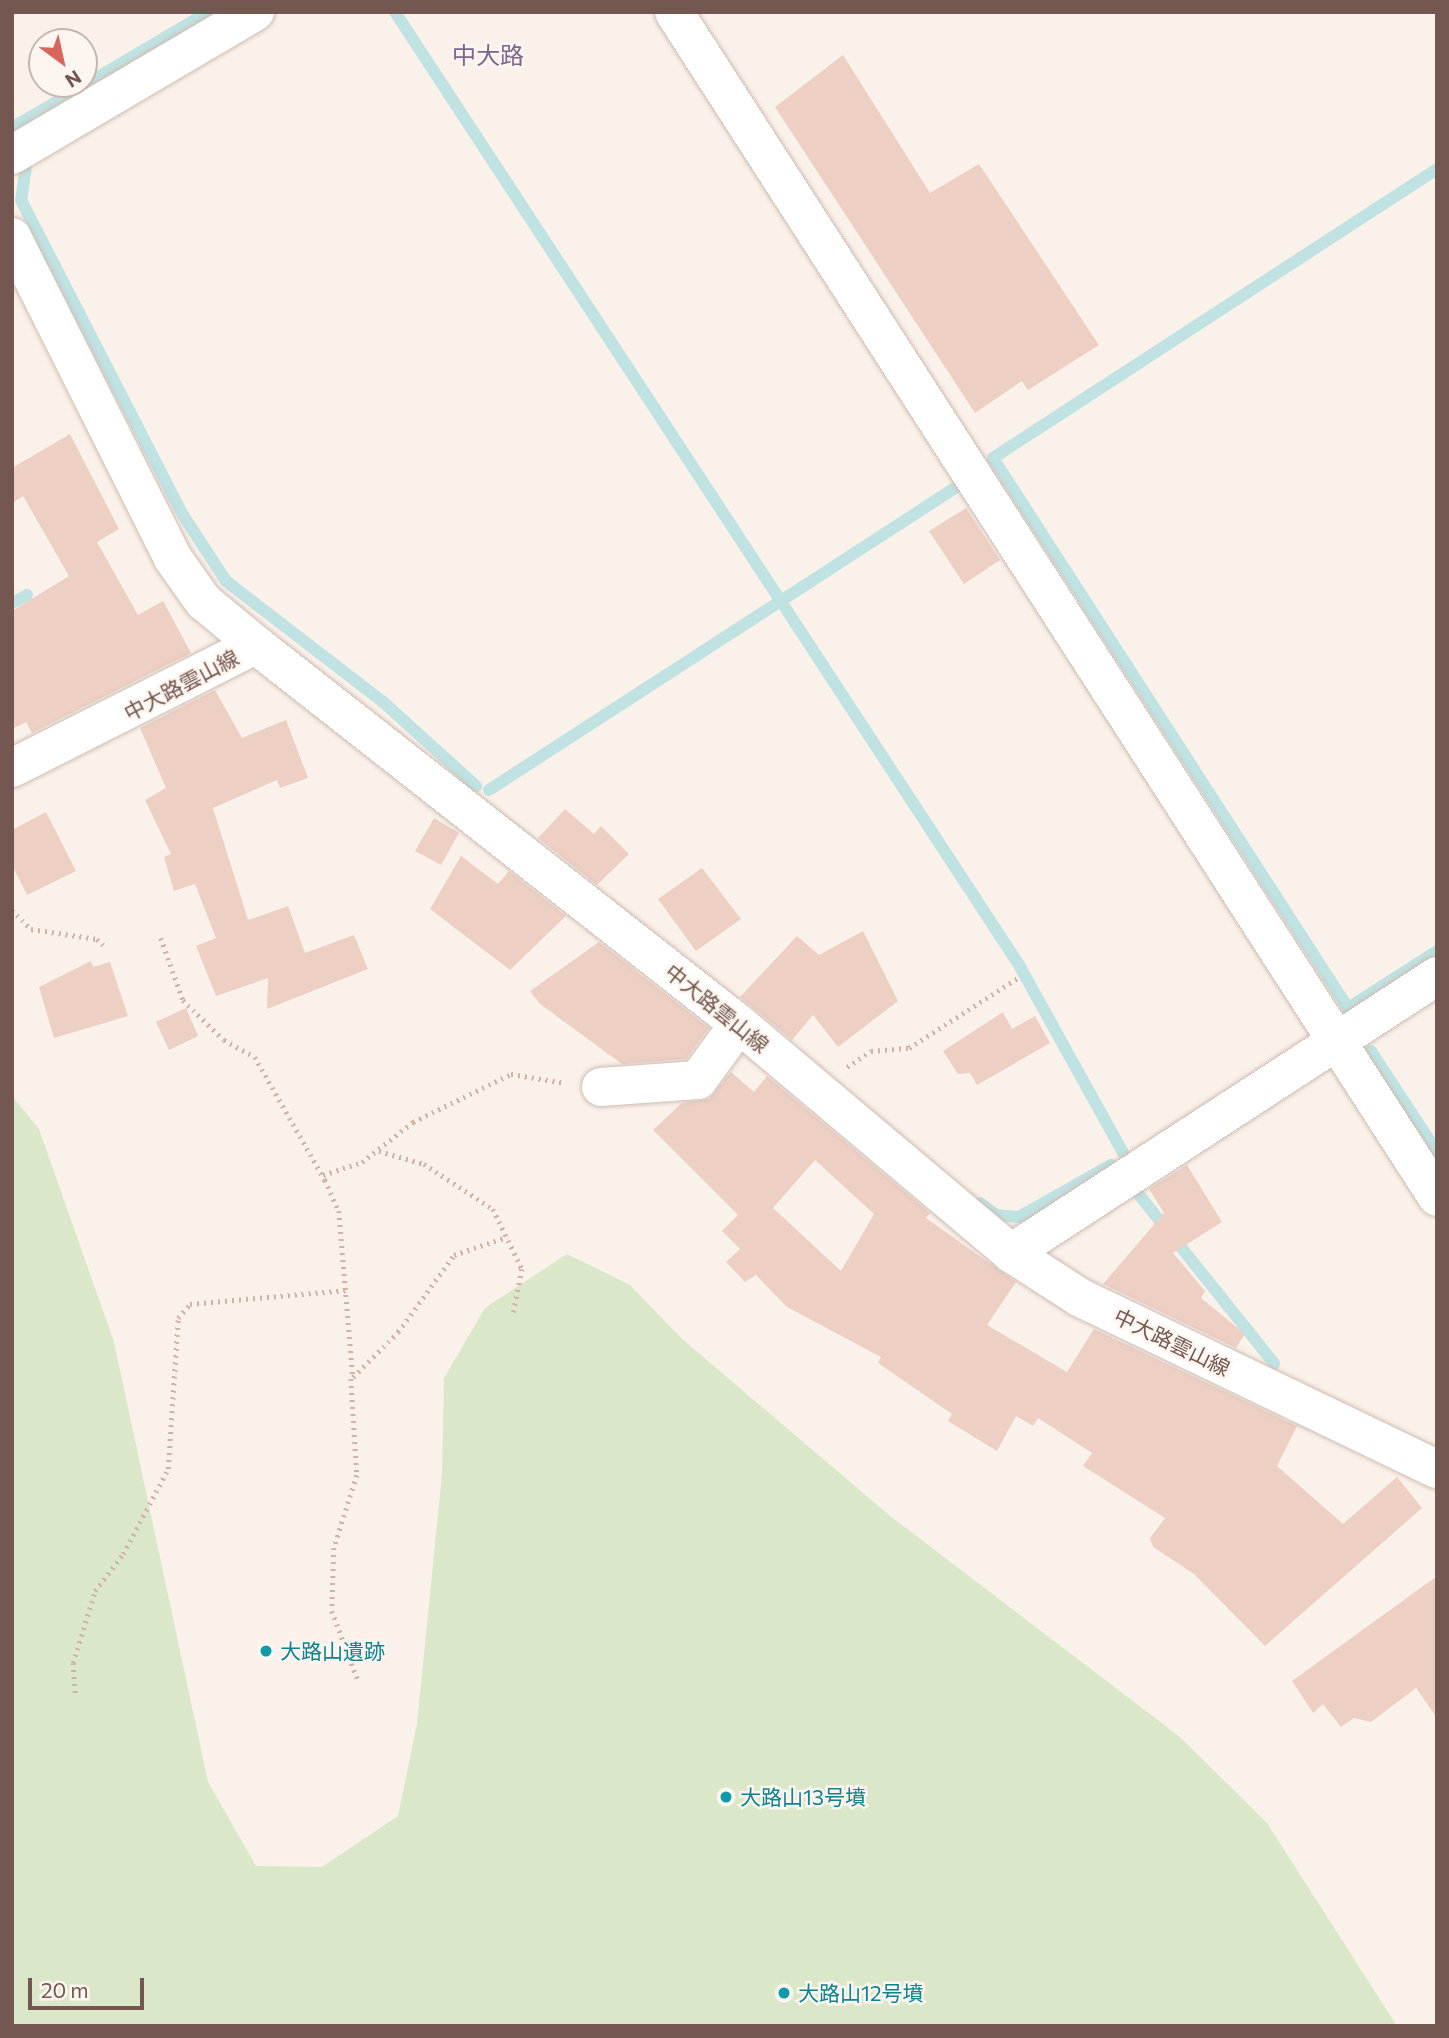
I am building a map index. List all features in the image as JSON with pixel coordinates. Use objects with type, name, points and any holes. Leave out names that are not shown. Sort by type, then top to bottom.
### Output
[{"type":"street","points":[[12,155],[254,12]]},
{"type":"street","points":[[674,12],[1437,1197]]},
{"type":"street","points":[[12,237],[172,557],[203,601],[256,645]]},
{"type":"street","name":"中大路雲山線","points":[[12,768],[256,645],[739,1024],[1011,1253],[1079,1297],[1437,1469]]},
{"type":"street","points":[[1011,1253],[1437,976]]},
{"type":"street","points":[[601,1087],[698,1080],[739,1024]]},
{"type":"path","points":[[12,910],[31,929],[97,939],[106,948]]},
{"type":"path","points":[[161,938],[183,1000],[224,1040],[255,1057],[323,1175],[339,1211],[353,1377],[366,1366],[454,1255],[507,1237]]},
{"type":"path","points":[[839,1075],[864,1054],[909,1048],[1019,977]]},
{"type":"path","points":[[323,1175],[378,1150],[413,1122],[511,1074],[601,1087]]},
{"type":"path","points":[[378,1150],[424,1164],[493,1209],[522,1269],[513,1316]]},
{"type":"path","points":[[75,1693],[73,1662],[95,1591],[123,1553],[168,1469],[178,1318],[190,1304],[347,1290]]},
{"type":"path","points":[[351,1379],[357,1475],[336,1538],[332,1611],[358,1681]]},
{"type":"green space","points":[[12,1096],[39,1129],[114,1342],[208,1782],[256,1866],[322,1867],[398,1816],[417,1724],[442,1474],[444,1378],[485,1308],[567,1254],[630,1285],[681,1338],[889,1515],[1180,1737],[1267,1823],[1397,2026],[12,2026]]},
{"type":"building","points":[[843,55],[930,193],[979,164],[1099,345],[1028,390],[1022,381],[975,413],[775,107]]},
{"type":"building","points":[[70,434],[119,529],[97,542],[138,615],[163,601],[191,653],[32,733],[26,722],[12,729],[12,611],[69,576],[23,496],[12,503],[12,468]]},
{"type":"building","points":[[966,508],[1000,560],[964,584],[929,531]]},
{"type":"building","points":[[215,690],[242,738],[286,720],[308,778],[280,788],[277,780],[213,808],[248,920],[288,906],[305,953],[354,935],[368,969],[267,1009],[268,978],[216,996],[196,946],[216,938],[195,884],[174,891],[164,857],[171,854],[145,800],[166,788],[140,728]]},
{"type":"building","points":[[565,809],[594,834],[601,826],[629,854],[597,885],[538,838]]},
{"type":"building","points":[[46,812],[76,871],[27,895],[12,865],[12,830]]},
{"type":"building","points":[[434,818],[459,833],[441,865],[415,851]]},
{"type":"building","points":[[461,856],[498,884],[509,871],[566,916],[510,970],[430,909]]},
{"type":"building","points":[[702,868],[741,919],[696,951],[658,899]]},
{"type":"building","points":[[863,931],[898,1001],[838,1047],[813,1015],[792,1040],[740,997],[797,936],[819,955]]},
{"type":"building","points":[[599,942],[709,1028],[686,1059],[622,1064],[540,1004],[530,991]]},
{"type":"building","points":[[91,961],[93,967],[110,962],[128,1016],[54,1038],[39,987]]},
{"type":"building","points":[[186,1008],[198,1036],[169,1050],[156,1022]]},
{"type":"building","points":[[1003,1012],[1012,1029],[1035,1016],[1050,1043],[977,1085],[970,1073],[958,1074],[943,1051]]},
{"type":"building","points":[[731,1072],[754,1092],[767,1076],[930,1213],[926,1218],[1016,1282],[987,1325],[1067,1372],[1094,1329],[1297,1426],[1277,1466],[1343,1524],[1397,1477],[1422,1508],[1265,1646],[1194,1574],[1153,1547],[1150,1538],[1165,1518],[1083,1466],[1092,1453],[1038,1418],[1033,1426],[1016,1416],[997,1451],[948,1421],[952,1414],[878,1363],[881,1357],[787,1307],[756,1275],[745,1282],[726,1262],[740,1249],[722,1231],[738,1215],[653,1130],[682,1103],[709,1099]],"holes":[[[815,1160],[874,1214],[841,1271],[773,1208]]]},
{"type":"building","points":[[1187,1165],[1222,1222],[1173,1253],[1205,1291],[1201,1298],[1245,1334],[1236,1348],[1103,1284],[1164,1213],[1149,1189]]},
{"type":"building","points":[[1437,1576],[1437,1718],[1416,1688],[1371,1722],[1354,1718],[1341,1727],[1323,1704],[1313,1713],[1292,1681]]},
{"type":"waterway","points":[[12,128],[208,12]]},
{"type":"waterway","points":[[395,12],[1019,965],[1123,1153]]},
{"type":"waterway","points":[[26,166],[21,200],[183,515],[226,581],[382,701],[476,786]]},
{"type":"waterway","points":[[1437,169],[993,458],[1348,1008],[1437,951]]},
{"type":"waterway","points":[[489,790],[955,488]]},
{"type":"waterway","points":[[12,603],[27,595]]},
{"type":"waterway","points":[[1371,1051],[1437,1152]]},
{"type":"waterway","points":[[980,1203],[996,1215],[1019,1217],[1111,1165]]},
{"type":"waterway","points":[[1136,1191],[1274,1363]]},
{"type":"place","name":"大路山遺跡","points":[[266,1651]]},
{"type":"place","name":"大路山13号墳","points":[[726,1797]]},
{"type":"place","name":"大路山12号墳","points":[[784,1993]]},
{"type":"district","name":"中大路","points":[[488,55]]}]
